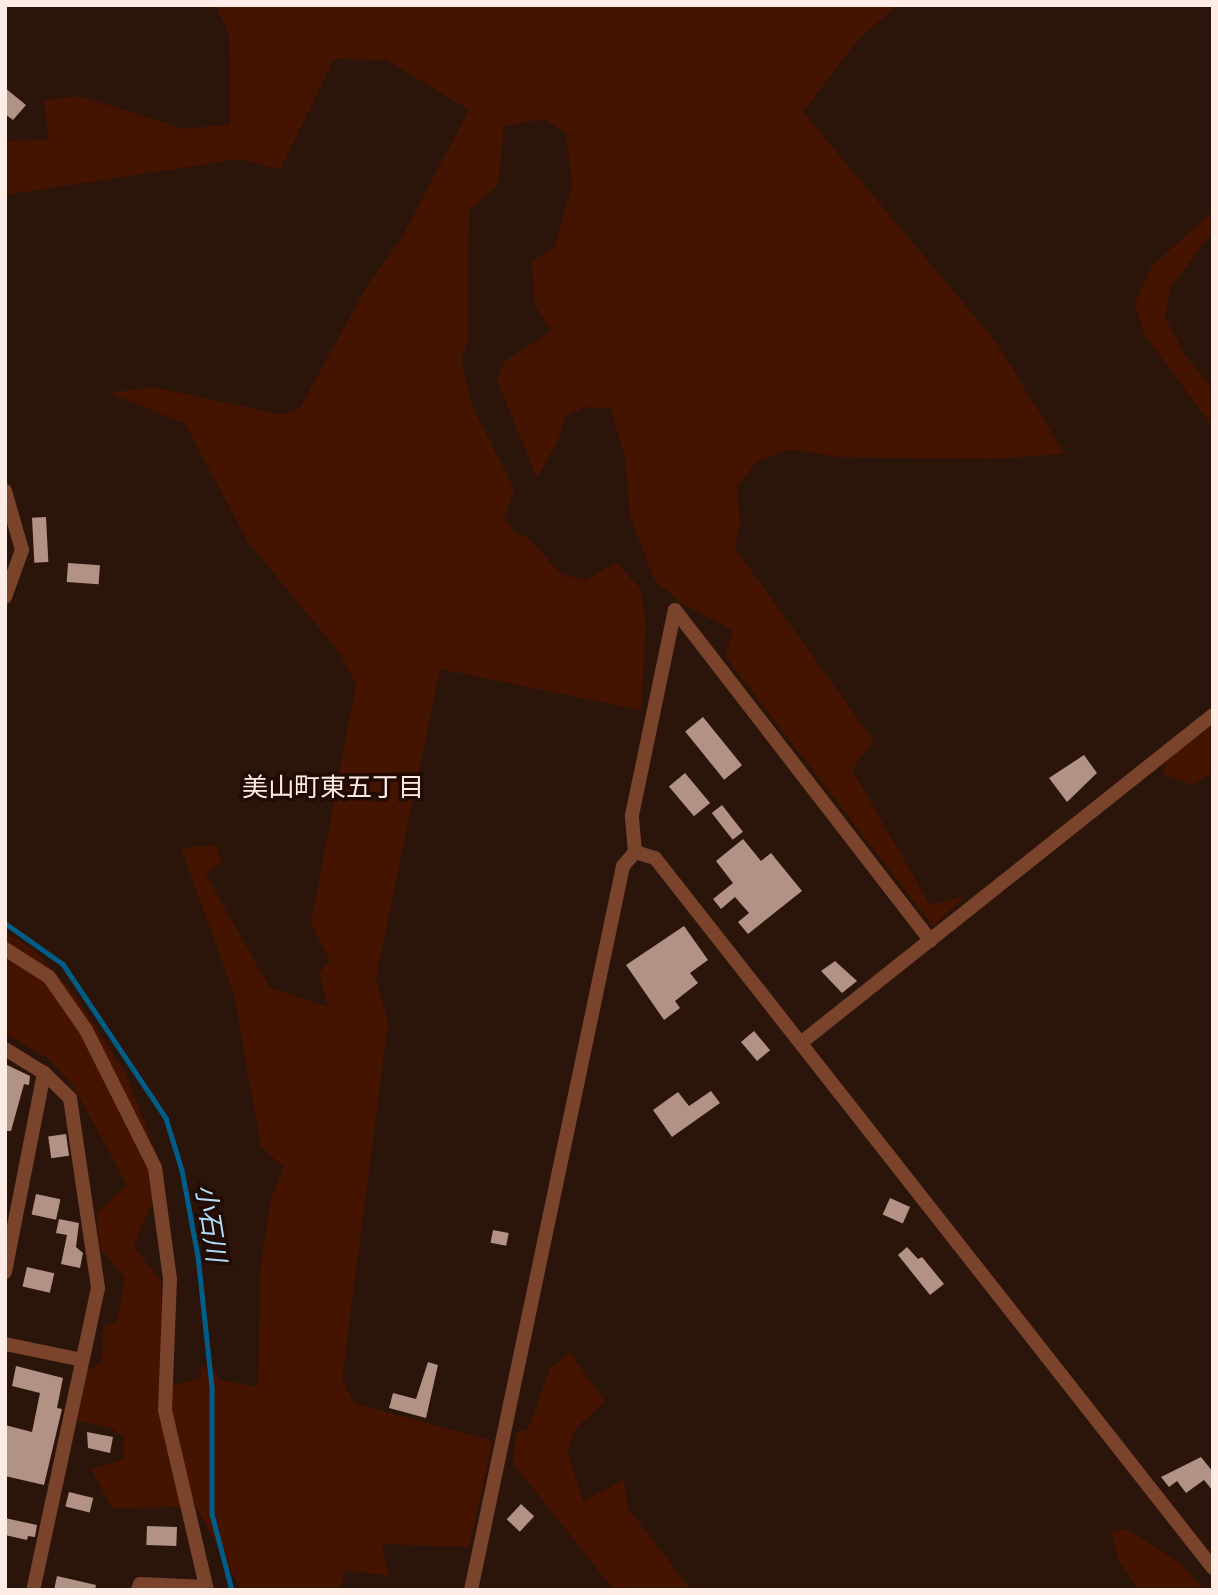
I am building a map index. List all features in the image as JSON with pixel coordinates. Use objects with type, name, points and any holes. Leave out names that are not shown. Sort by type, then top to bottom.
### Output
[{"type":"street","points":[[5,491],[22,550],[5,597]]},
{"type":"street","points":[[471,1590],[623,866],[635,852],[632,815],[675,611],[932,941]]},
{"type":"street","points":[[802,1042],[1213,715]]},
{"type":"street","points":[[635,852],[654,858],[802,1042],[1213,1568]]},
{"type":"street","points":[[5,949],[49,976],[79,1020],[155,1168],[170,1279],[165,1409],[207,1588],[139,1584],[138,1590]]},
{"type":"street","points":[[5,1049],[44,1073],[70,1098],[98,1288],[33,1590]]},
{"type":"street","points":[[5,1272],[44,1073]]},
{"type":"street","points":[[5,1344],[82,1360]]},
{"type":"shaded area","points":[[215,5],[897,5],[857,41],[803,112],[996,342],[1065,454],[988,459],[838,457],[792,449],[758,461],[737,486],[740,524],[735,548],[873,740],[852,770],[930,905],[964,897],[933,926],[725,656],[733,630],[680,603],[654,579],[630,516],[625,458],[611,409],[585,407],[564,417],[559,438],[537,478],[497,380],[505,361],[551,331],[535,305],[532,261],[555,246],[572,185],[566,133],[545,119],[504,126],[498,185],[469,211],[468,340],[461,359],[472,406],[514,489],[504,518],[516,534],[527,537],[561,574],[585,580],[616,563],[640,588],[646,623],[641,710],[440,669],[376,977],[388,1024],[342,1379],[354,1403],[493,1441],[469,1547],[382,1544],[389,1576],[346,1570],[339,1590],[241,1590],[194,1502],[179,1507],[112,1508],[91,1469],[124,1459],[124,1437],[109,1427],[74,1420],[84,1373],[102,1361],[103,1326],[117,1321],[125,1277],[98,1247],[97,1213],[127,1185],[74,1087],[48,1058],[5,1034],[5,932],[34,950],[74,993],[126,1074],[165,1175],[133,1246],[161,1281],[161,1388],[201,1378],[200,1366],[215,1372],[220,1380],[258,1387],[260,1272],[271,1198],[284,1167],[261,1147],[234,994],[181,848],[216,845],[222,860],[206,875],[270,988],[328,1007],[319,973],[330,961],[311,924],[356,684],[339,652],[248,542],[185,424],[110,393],[153,387],[282,415],[300,408],[367,286],[401,239],[469,110],[386,60],[334,59],[280,170],[240,159],[5,195],[5,141],[49,140],[44,101],[78,96],[186,129],[230,124],[229,33]]},
{"type":"shaded area","points":[[1213,211],[1213,230],[1170,289],[1165,317],[1185,355],[1213,390],[1213,427],[1144,334],[1135,303],[1152,266]]},
{"type":"shaded area","points":[[1213,726],[1213,772],[1191,785],[1163,774],[1167,759]]},
{"type":"shaded area","points":[[570,1352],[605,1402],[577,1427],[567,1450],[583,1501],[624,1480],[628,1508],[691,1590],[614,1590],[513,1463],[516,1433],[528,1429],[550,1369]]},
{"type":"shaded area","points":[[1126,1529],[1177,1561],[1205,1590],[1139,1590],[1118,1560],[1112,1532]]},
{"type":"building","points":[[5,88],[26,105],[13,120],[5,114]]},
{"type":"building","points":[[46,517],[48,562],[34,563],[32,518]]},
{"type":"building","points":[[68,563],[100,565],[99,584],[67,582]]},
{"type":"building","points":[[703,717],[742,765],[724,780],[685,731]]},
{"type":"building","points":[[1084,755],[1097,773],[1067,802],[1049,778]]},
{"type":"building","points":[[685,773],[710,803],[694,816],[669,786]]},
{"type":"building","points":[[722,805],[743,832],[733,840],[712,813]]},
{"type":"building","points":[[743,839],[761,861],[771,853],[802,891],[748,934],[738,922],[749,913],[735,897],[721,909],[713,899],[733,883],[716,861]]},
{"type":"building","points":[[684,926],[708,960],[690,973],[698,983],[675,1001],[680,1008],[664,1020],[626,965]]},
{"type":"building","points":[[835,961],[857,981],[842,993],[821,971]]},
{"type":"building","points":[[754,1031],[770,1050],[757,1061],[741,1042]]},
{"type":"building","points":[[5,1064],[30,1076],[29,1085],[24,1084],[11,1131],[5,1131]]},
{"type":"building","points":[[711,1091],[720,1103],[672,1137],[653,1110],[678,1092],[689,1106]]},
{"type":"building","points":[[66,1134],[69,1156],[51,1158],[48,1137]]},
{"type":"building","points":[[36,1194],[60,1199],[56,1220],[32,1215]]},
{"type":"building","points":[[890,1198],[910,1207],[903,1223],[883,1214]]},
{"type":"building","points":[[59,1219],[79,1223],[76,1247],[83,1253],[80,1268],[61,1264],[67,1235],[56,1233]]},
{"type":"building","points":[[493,1230],[509,1233],[506,1246],[491,1243]]},
{"type":"building","points":[[907,1247],[918,1259],[922,1257],[944,1284],[930,1295],[898,1255]]},
{"type":"building","points":[[27,1267],[54,1273],[50,1293],[23,1286]]},
{"type":"building","points":[[428,1362],[438,1365],[426,1418],[389,1408],[393,1393],[416,1399]]},
{"type":"building","points":[[16,1366],[63,1378],[57,1408],[62,1409],[44,1485],[5,1476],[5,1425],[32,1432],[40,1393],[12,1386]]},
{"type":"building","points":[[87,1432],[113,1437],[110,1453],[88,1448]]},
{"type":"building","points":[[1201,1457],[1213,1472],[1213,1491],[1204,1480],[1186,1493],[1177,1481],[1169,1487],[1161,1477]]},
{"type":"building","points":[[69,1492],[93,1498],[90,1513],[65,1507]]},
{"type":"building","points":[[521,1504],[534,1516],[520,1532],[507,1519]]},
{"type":"building","points":[[5,1518],[37,1525],[35,1537],[28,1536],[27,1540],[5,1535]]},
{"type":"building","points":[[147,1526],[177,1527],[176,1546],[146,1545]]},
{"type":"building","points":[[57,1576],[96,1585],[95,1590],[54,1590]]},
{"type":"waterway","name":"小石川","points":[[5,923],[63,964],[166,1118],[182,1170],[198,1256],[212,1387],[212,1514],[232,1590]]},
{"type":"district","name":"美山町東五丁目","points":[[333,787]]}]
